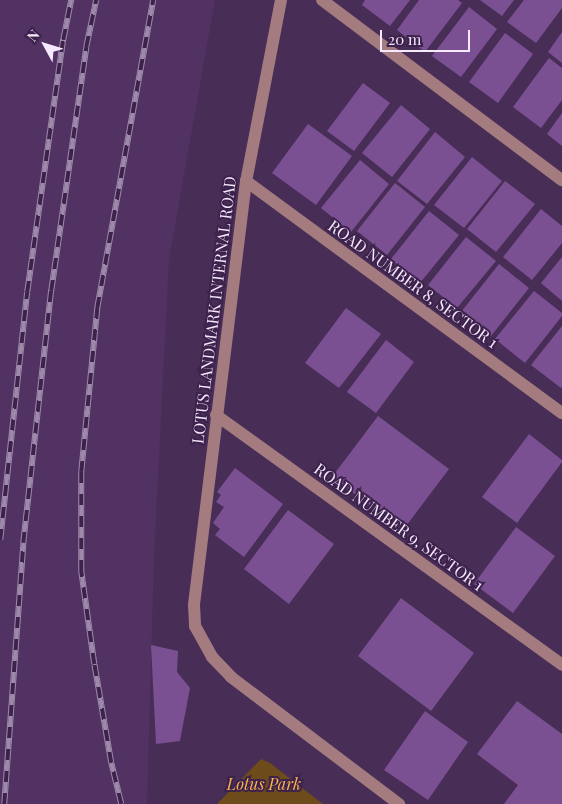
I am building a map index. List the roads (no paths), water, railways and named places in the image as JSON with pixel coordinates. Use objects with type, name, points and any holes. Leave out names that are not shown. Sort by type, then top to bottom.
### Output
[{"type":"street","name":"LOTUS LANDMARK INTERNAL ROAD","points":[[281,0],[246,181],[194,605],[196,626],[212,657],[231,677],[399,804]]},
{"type":"street","points":[[322,0],[562,180]]},
{"type":"street","name":"ROAD NUMBER 8, SECTOR 1","points":[[246,181],[562,413]]},
{"type":"street","name":"ROAD NUMBER 9, SECTOR 1","points":[[216,416],[562,665]]},
{"type":"railway","points":[[0,540],[27,292],[63,40],[71,0]]},
{"type":"railway","points":[[4,804],[23,543],[51,291],[86,47],[96,0]]},
{"type":"railway","points":[[121,804],[111,763],[94,664],[81,571],[81,472],[97,308],[153,0]]},
{"type":"park label","name":"Lotus Park","points":[[264,784]]}]
